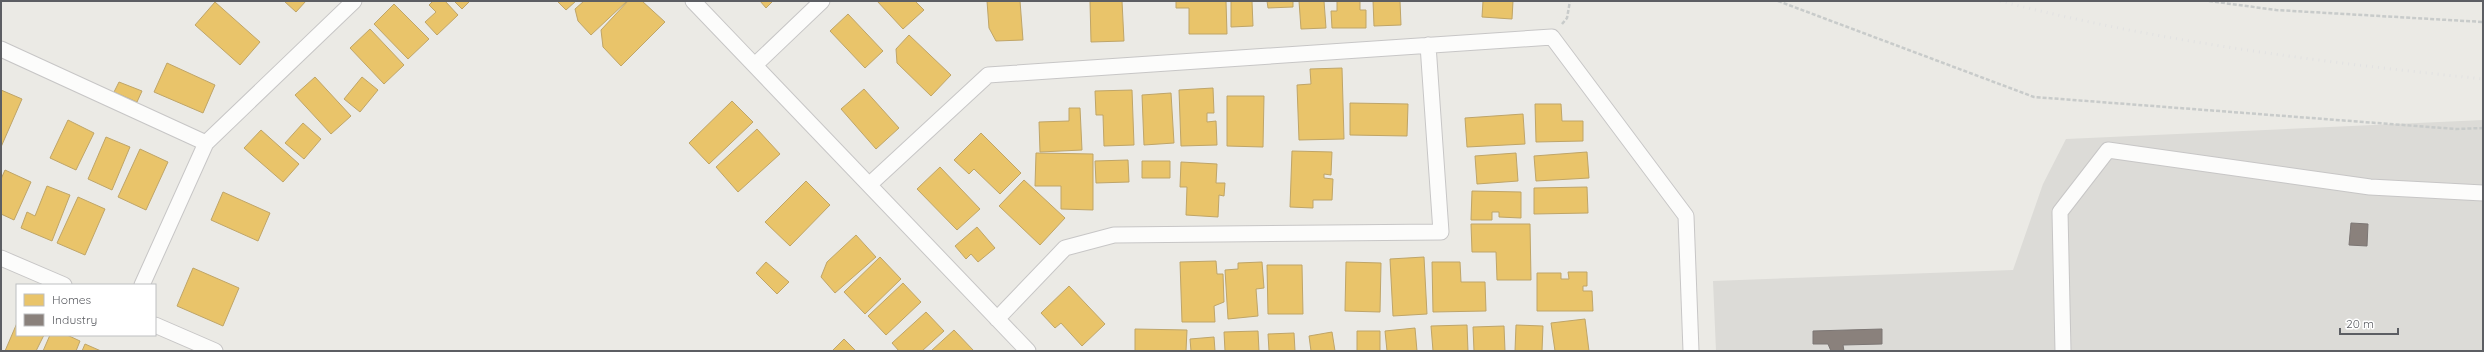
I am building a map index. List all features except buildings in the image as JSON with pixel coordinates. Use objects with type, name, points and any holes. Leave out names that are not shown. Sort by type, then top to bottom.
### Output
[{"type":"street","points":[[142,284],[206,143],[354,1]]},
{"type":"street","points":[[693,1],[1028,351]]},
{"type":"street","points":[[755,65],[822,1]]},
{"type":"street","points":[[869,185],[988,75],[1552,37],[1686,216],[1691,351]]},
{"type":"street","points":[[997,319],[1065,248],[1114,235],[1441,232],[1428,45]]},
{"type":"street","points":[[1,49],[206,143]]},
{"type":"street","points":[[2063,351],[2060,212],[2108,150],[2370,187],[2483,193]]},
{"type":"street","points":[[1,258],[62,284]]},
{"type":"street","points":[[156,325],[215,351]]},
{"type":"path","points":[[1552,37],[1567,18],[1570,1]]},
{"type":"path","points":[[1778,1],[2034,97],[2456,129],[2483,128]]},
{"type":"path","points":[[2209,1],[2276,10],[2483,22]]},
{"type":"shaded area","points":[[2483,120],[2483,351],[1716,351],[1713,281],[2013,270],[2043,184],[2066,139]]},
{"type":"railway","points":[[2000,1],[2119,28],[2240,49],[2301,58],[2483,79]]}]
